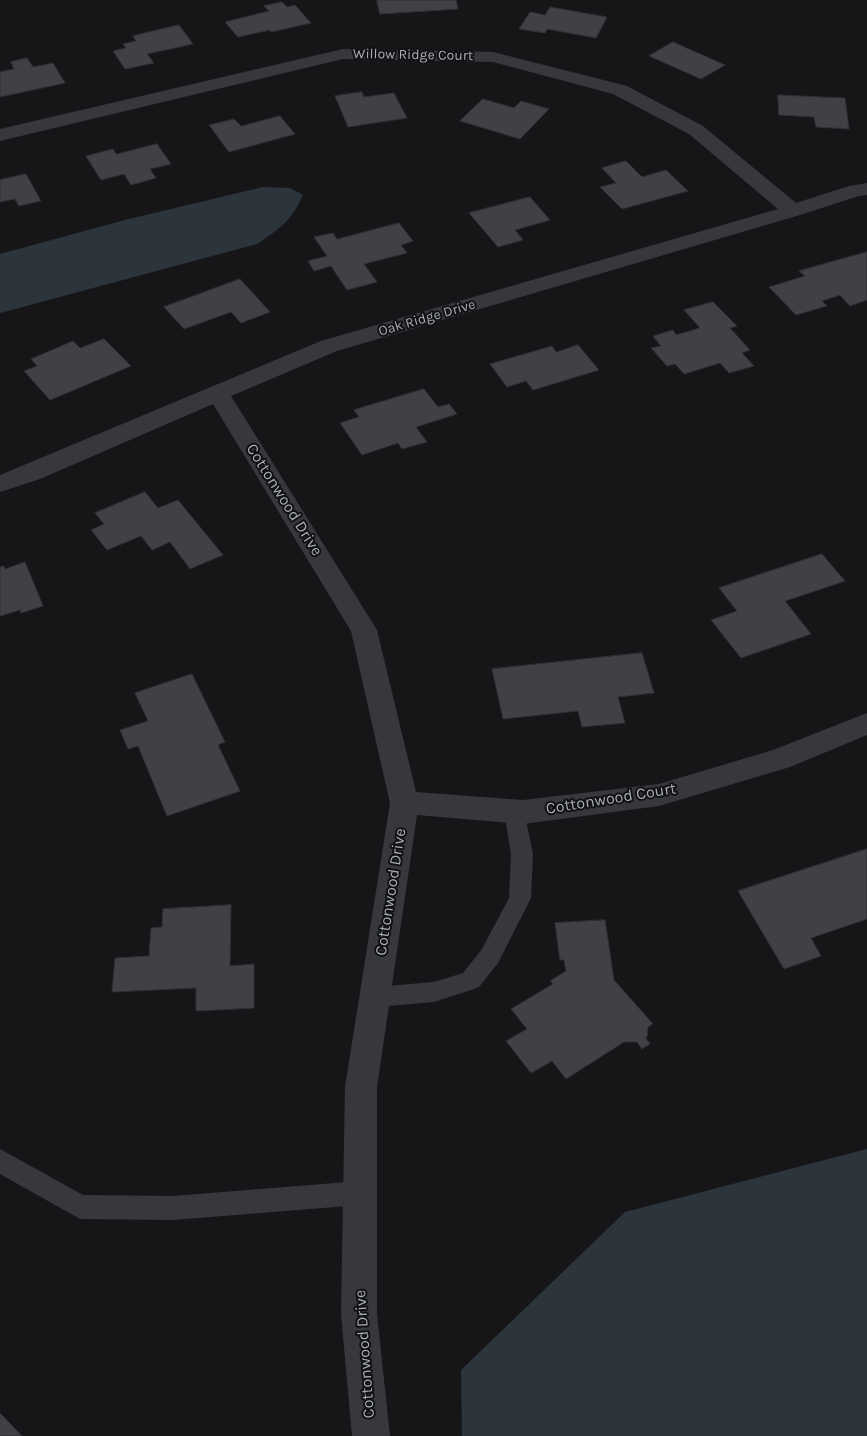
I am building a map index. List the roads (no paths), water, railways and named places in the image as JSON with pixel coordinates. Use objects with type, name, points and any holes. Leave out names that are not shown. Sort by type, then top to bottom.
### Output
[{"type":"street","name":"Willow Ridge Court","points":[[0,135],[342,54],[493,57],[620,90],[696,130],[793,211]]},
{"type":"street","name":"Oak Ridge Drive","points":[[0,484],[31,473],[329,346],[793,211],[856,190],[867,189]]},
{"type":"street","name":"Cottonwood Drive","points":[[218,392],[364,630],[404,803],[361,1086],[359,1314],[371,1436]]},
{"type":"street","name":"Cottonwood Court","points":[[404,803],[523,812],[658,795],[780,759],[867,724]]},
{"type":"lane","points":[[375,997],[434,992],[471,980],[490,956],[520,898],[522,854],[514,811]]},
{"type":"lane","points":[[0,1161],[80,1207],[173,1208],[360,1193]]}]
